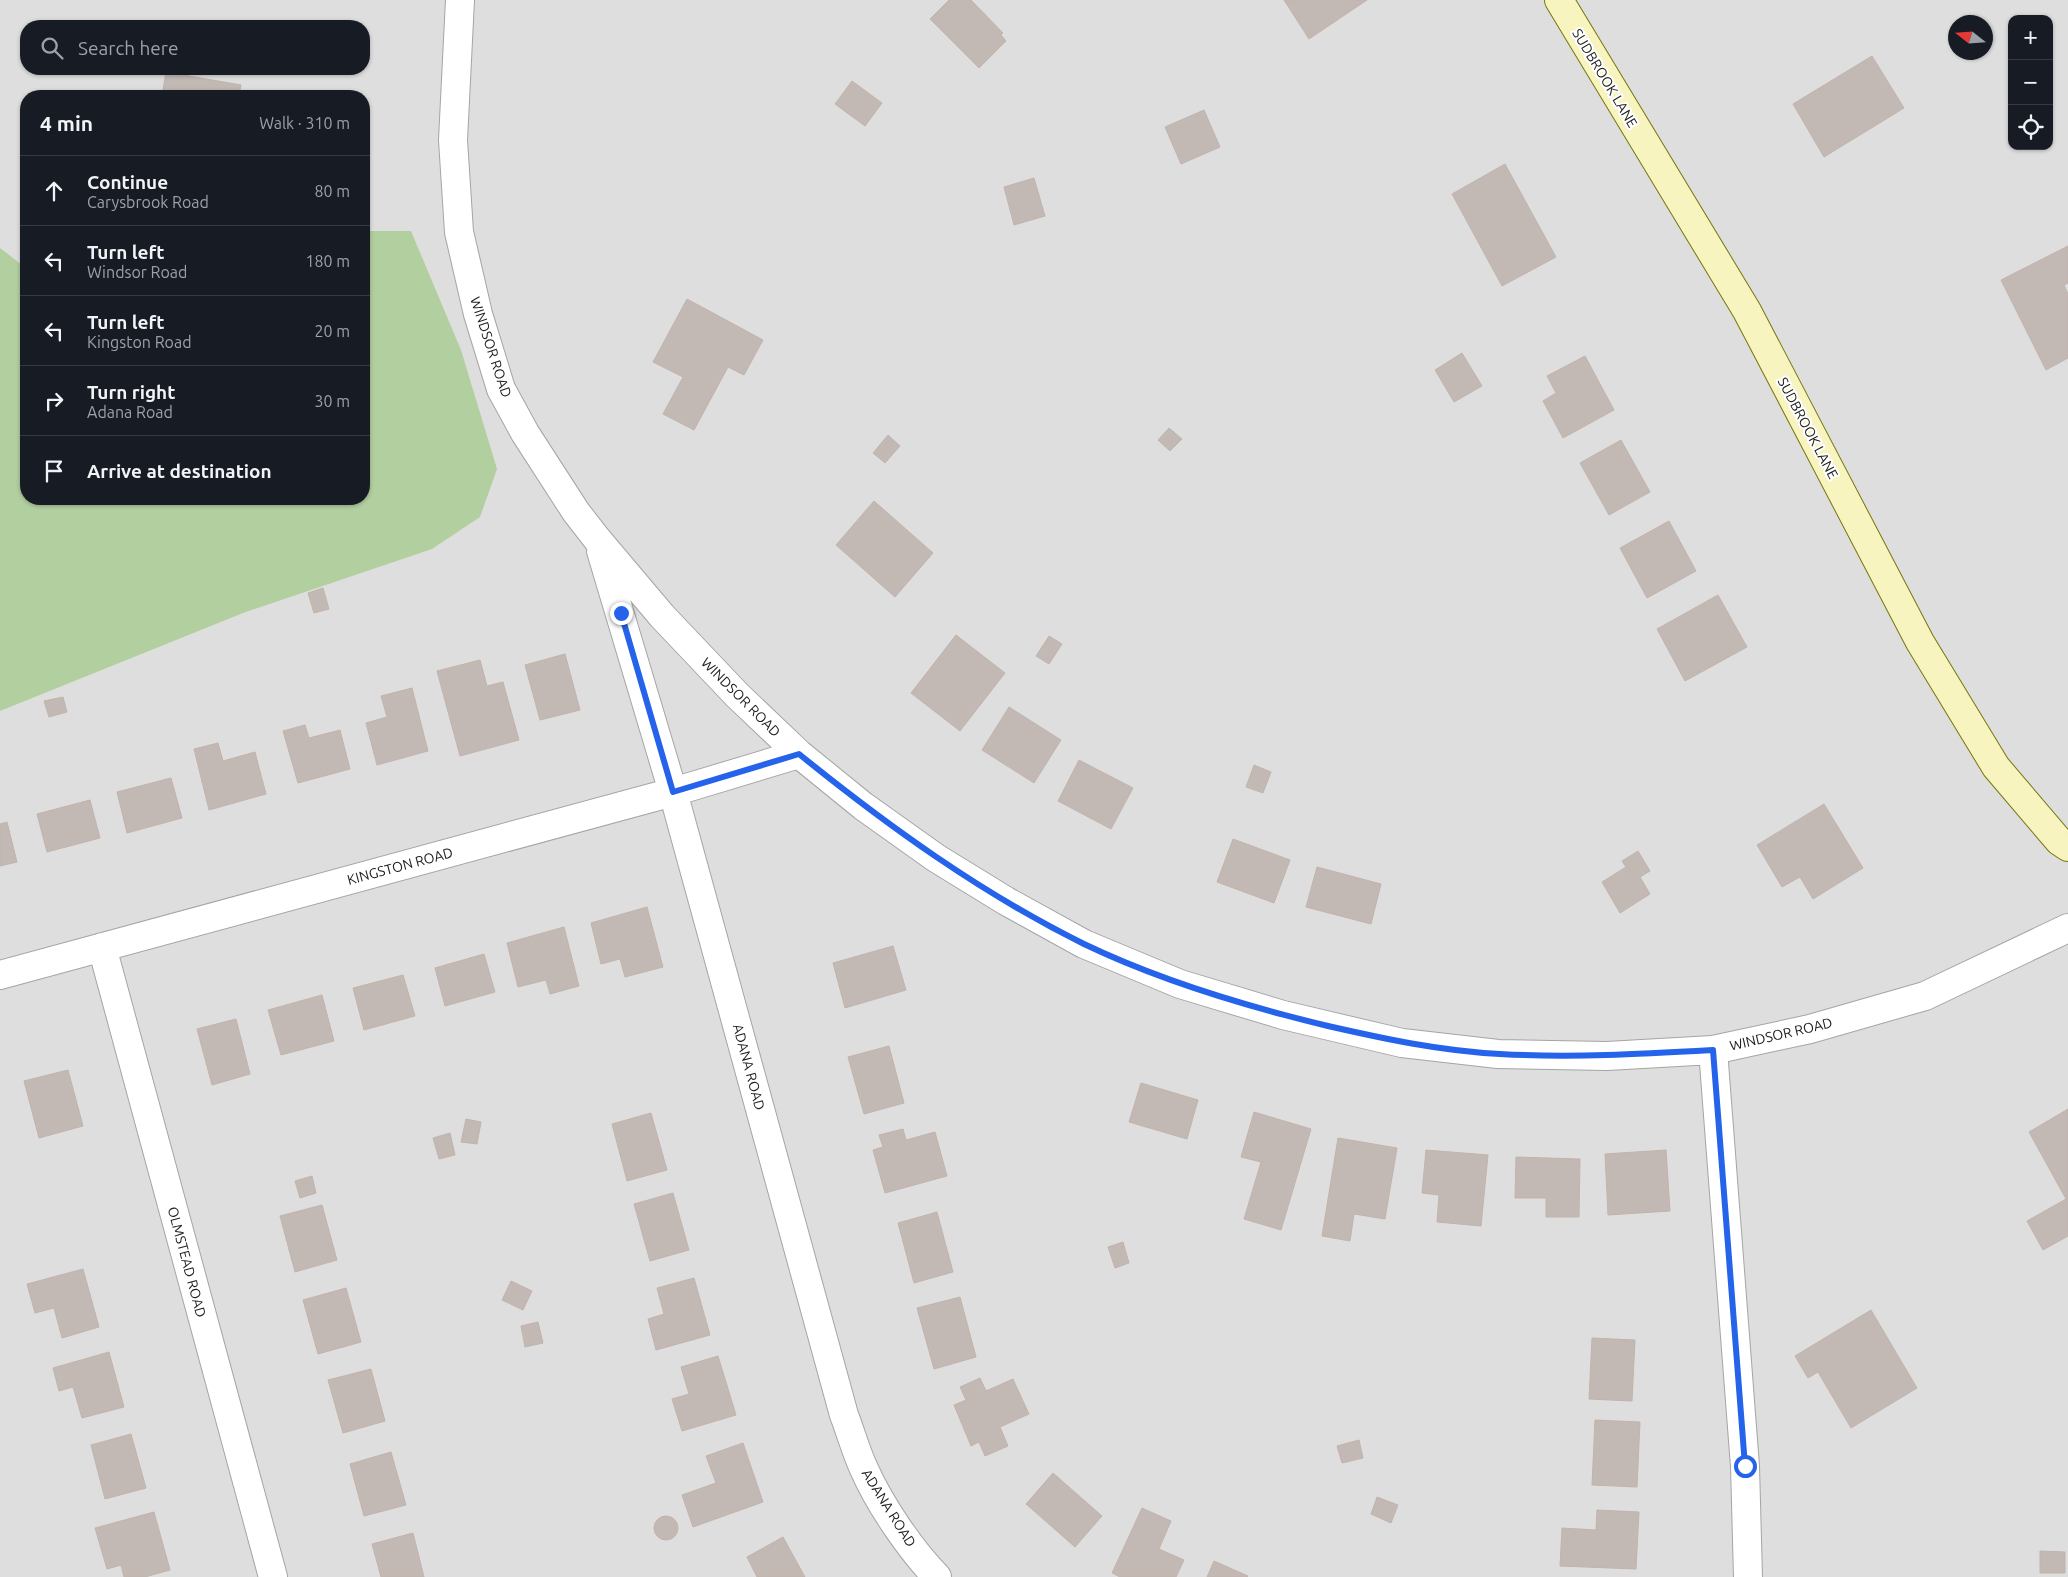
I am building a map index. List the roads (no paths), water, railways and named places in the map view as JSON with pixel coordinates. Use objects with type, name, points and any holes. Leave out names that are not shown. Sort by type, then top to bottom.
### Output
[{"type":"street","name":"WINDSOR ROAD","points":[[460,0],[453,140],[459,232],[478,314],[501,389],[525,433],[571,504],[597,539],[662,616],[737,695],[799,754],[863,806],[928,852],[1006,901],[1084,944],[1180,984],[1282,1015],[1402,1043],[1498,1054],[1607,1056],[1713,1050],[1810,1030],[1925,996],[2068,928]]},
{"type":"street","name":"SUDBROOK LANE","points":[[1559,0],[1747,311],[1920,642],[1996,767],[2059,841],[2068,847]]},
{"type":"street","name":"ADANA ROAD","points":[[597,539],[673,792],[844,1415],[864,1469],[895,1524],[937,1577]]},
{"type":"street","name":"KINGSTON ROAD","points":[[0,975],[673,792],[799,754]]},
{"type":"street","name":"OLMSTEAD ROAD","points":[[102,947],[274,1577]]},
{"type":"street","points":[[1713,1050],[1745,1466],[1748,1577]]}]
